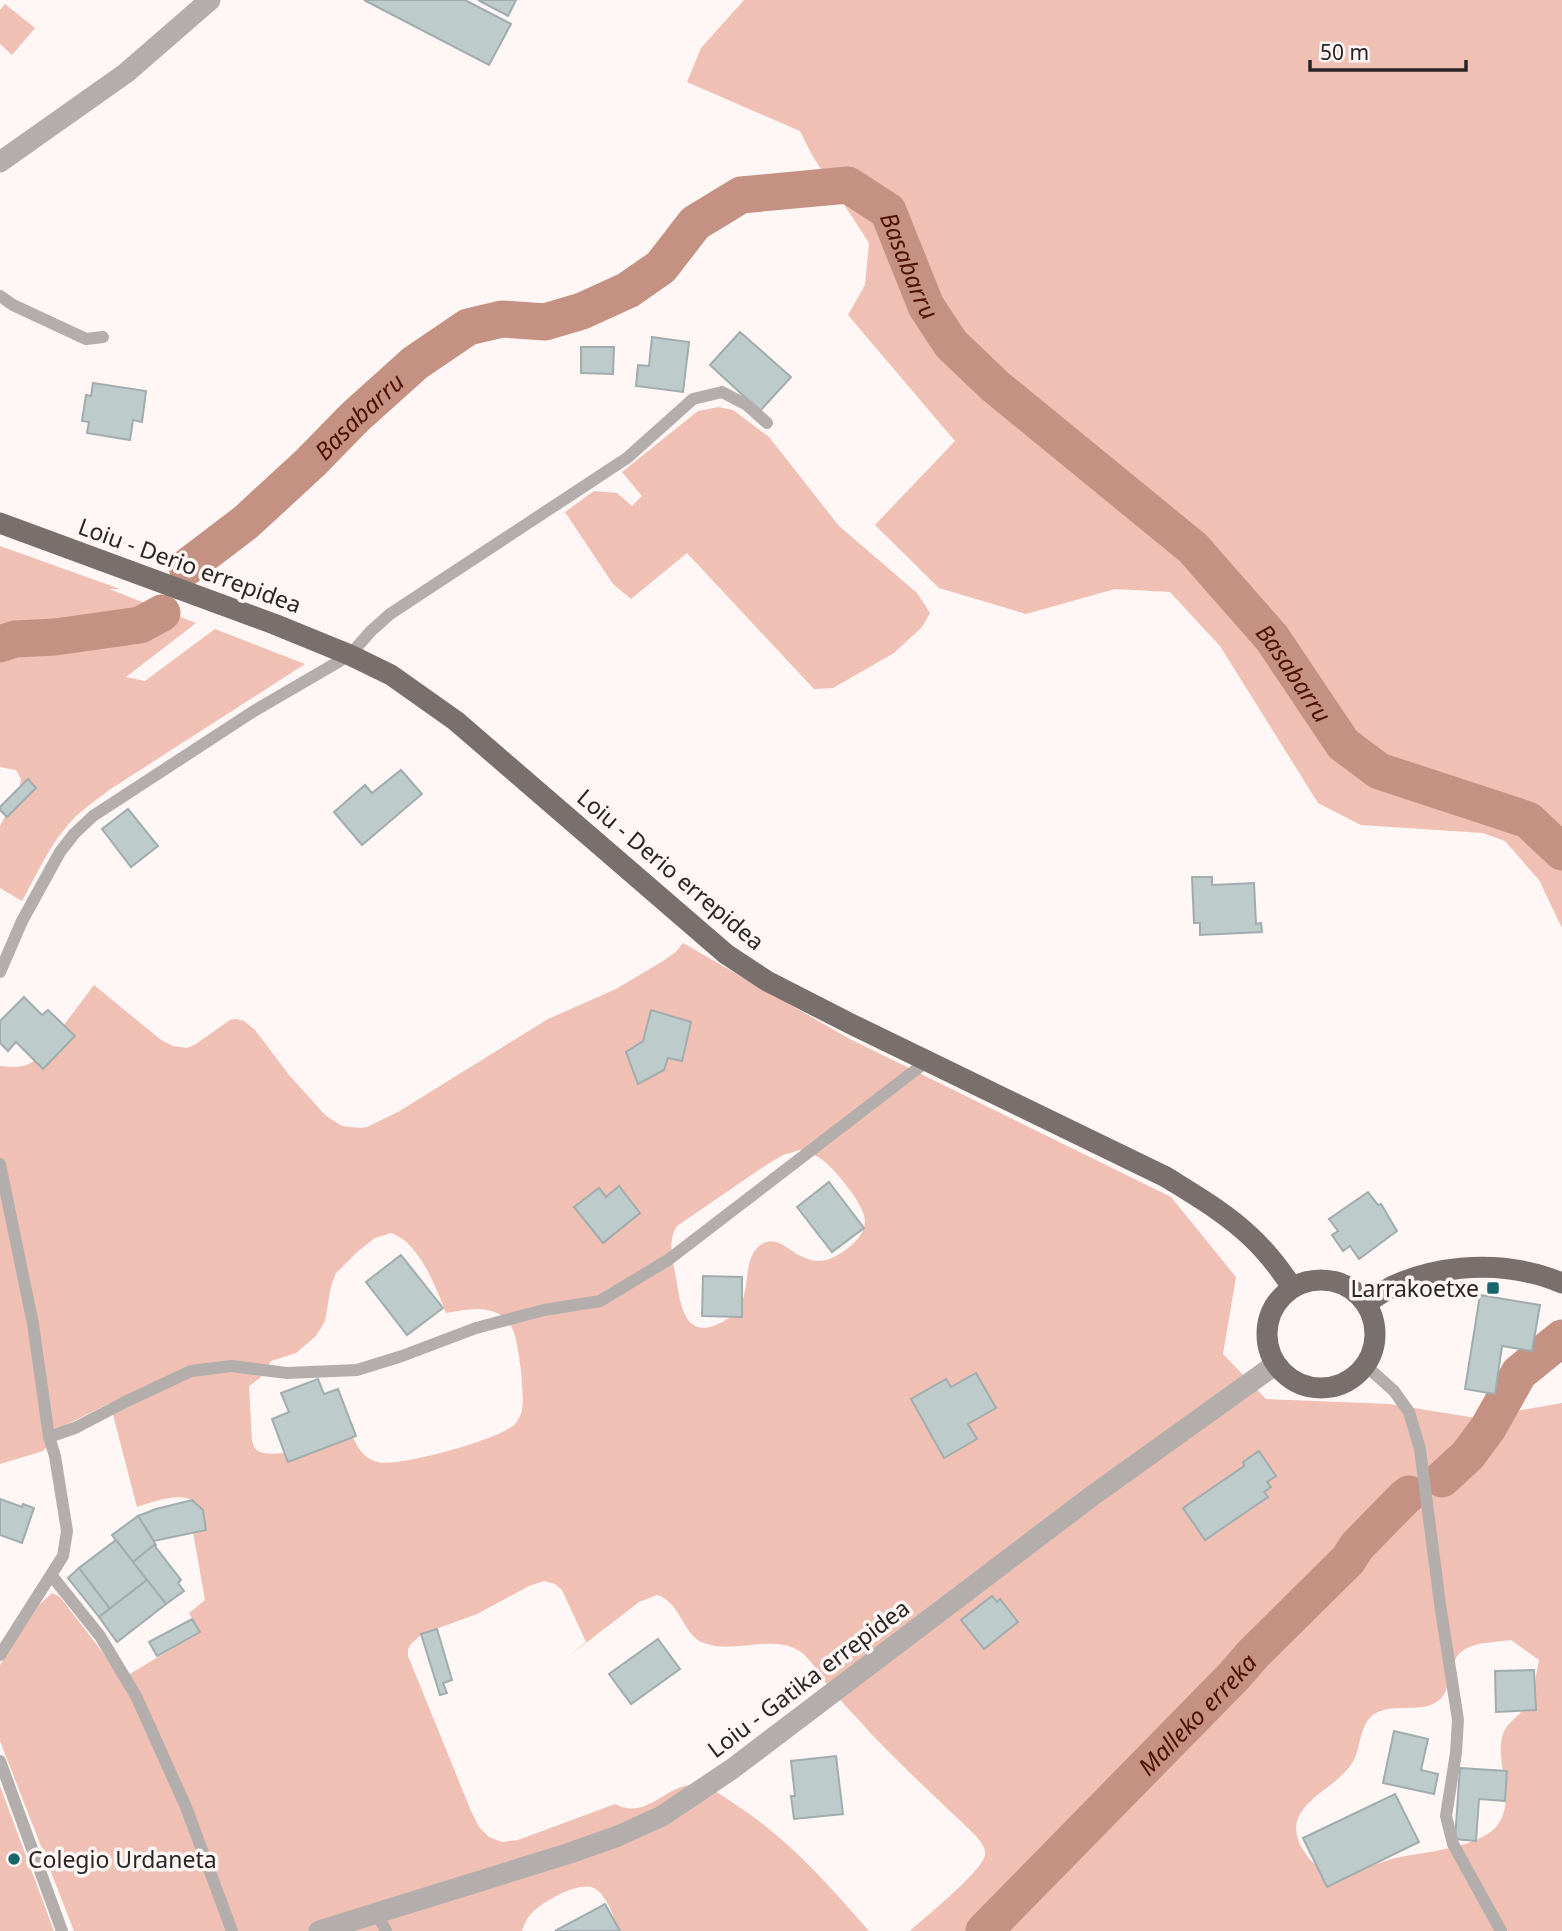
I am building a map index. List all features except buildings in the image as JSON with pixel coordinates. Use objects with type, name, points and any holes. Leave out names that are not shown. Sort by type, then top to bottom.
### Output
[{"type":"main road","name":"Loiu - Derio errepidea","points":[[0,523],[274,624],[391,675],[456,721],[726,954],[766,981],[926,1062],[1166,1177],[1205,1200],[1250,1235],[1273,1260],[1292,1287]]},
{"type":"main road","points":[[1366,1303],[1390,1287],[1411,1279],[1467,1268],[1530,1272],[1562,1283]]},
{"type":"main road","points":[[1308,1281],[1340,1283],[1354,1291],[1366,1303],[1373,1318],[1373,1351],[1365,1366],[1353,1378],[1320,1388],[1303,1385],[1288,1377],[1276,1364],[1267,1337],[1268,1322],[1277,1303],[1292,1287],[1308,1281]]},
{"type":"street","points":[[0,162],[126,74],[210,0]]},
{"type":"street","name":"Loiu - Gatika errepidea","points":[[319,1931],[381,1922],[618,1836],[662,1816],[732,1769],[1092,1496],[1276,1364]]},
{"type":"lane","points":[[0,296],[13,305],[86,339],[103,337]]},
{"type":"lane","points":[[0,972],[22,921],[60,852],[93,816],[254,711],[350,655],[390,614],[627,458],[694,399],[722,392],[747,405],[768,423]]},
{"type":"lane","points":[[49,1437],[75,1428],[191,1371],[230,1366],[286,1373],[357,1370],[476,1328],[544,1310],[600,1301],[668,1260],[926,1062]]},
{"type":"lane","points":[[0,1164],[33,1324],[66,1531],[63,1556],[0,1655]]},
{"type":"lane","points":[[1365,1366],[1394,1391],[1409,1412],[1420,1449],[1458,1720],[1456,1753],[1446,1816],[1453,1844],[1501,1931]]},
{"type":"lane","points":[[52,1576],[100,1636],[136,1696],[186,1807],[232,1931]]},
{"type":"lane","points":[[0,1761],[62,1931]]},
{"type":"shaded area","points":[[744,0],[1562,0],[1562,928],[1539,880],[1505,841],[1483,833],[1361,825],[1318,803],[1220,646],[1170,592],[1115,589],[1026,614],[939,588],[875,525],[955,441],[848,315],[865,285],[869,243],[812,155],[800,131],[687,82],[701,48]]},
{"type":"shaded area","points":[[5,4],[35,28],[12,55],[0,44],[0,10]]},
{"type":"shaded area","points":[[719,407],[733,410],[769,437],[839,526],[917,593],[930,613],[922,627],[894,653],[833,688],[814,689],[687,553],[631,599],[613,584],[565,512],[594,491],[617,493],[632,506],[642,496],[622,472],[698,411]]},
{"type":"shaded area","points":[[0,546],[120,589],[109,589],[196,623],[126,677],[145,681],[215,629],[305,664],[109,790],[81,811],[54,843],[22,901],[0,888],[0,826],[19,791],[21,779],[16,770],[0,767]]},
{"type":"shaded area","points":[[683,943],[848,1038],[1171,1197],[1236,1277],[1223,1354],[1266,1399],[1389,1404],[1476,1418],[1562,1403],[1562,1931],[910,1931],[982,1863],[984,1847],[872,1734],[828,1686],[806,1656],[784,1645],[726,1647],[704,1643],[691,1634],[672,1604],[657,1595],[639,1602],[569,1656],[586,1642],[562,1590],[555,1584],[544,1581],[529,1586],[477,1614],[422,1634],[408,1649],[408,1656],[479,1827],[489,1837],[502,1842],[518,1840],[615,1804],[635,1808],[680,1788],[701,1785],[753,1817],[789,1846],[869,1931],[619,1931],[603,1896],[594,1888],[580,1887],[562,1893],[538,1908],[529,1916],[522,1931],[74,1931],[0,1741],[0,1665],[39,1605],[52,1593],[60,1597],[116,1673],[130,1674],[199,1632],[189,1613],[205,1600],[193,1532],[206,1529],[203,1512],[191,1499],[173,1498],[137,1507],[110,1403],[68,1424],[43,1451],[0,1464],[0,1066],[24,1066],[38,1058],[94,985],[161,1040],[173,1046],[187,1048],[230,1020],[244,1021],[255,1030],[289,1075],[326,1116],[342,1126],[367,1127],[398,1112],[548,1019],[616,989],[676,952]],"holes":[[[800,1150],[824,1161],[849,1189],[864,1214],[865,1226],[861,1234],[844,1251],[829,1259],[817,1261],[779,1243],[771,1241],[762,1244],[751,1260],[745,1291],[737,1311],[715,1325],[704,1328],[695,1326],[689,1321],[680,1302],[672,1258],[672,1238],[677,1226],[763,1167],[783,1155]],[[391,1233],[410,1246],[425,1267],[446,1313],[473,1309],[493,1311],[509,1323],[515,1337],[521,1370],[523,1403],[518,1420],[491,1437],[405,1461],[388,1463],[372,1460],[361,1452],[352,1435],[290,1452],[277,1454],[258,1451],[252,1441],[249,1386],[260,1378],[271,1361],[296,1353],[316,1336],[325,1321],[336,1273],[375,1238]],[[1511,1640],[1539,1660],[1530,1701],[1503,1734],[1501,1756],[1506,1802],[1499,1823],[1480,1838],[1436,1851],[1364,1867],[1317,1865],[1300,1845],[1296,1830],[1298,1818],[1304,1808],[1351,1765],[1368,1720],[1372,1715],[1392,1708],[1421,1707],[1435,1703],[1445,1692],[1459,1654],[1475,1645]]]},
{"type":"shaded area","name":"Colegio Urdaneta","points":[[0,1786],[54,1931],[0,1931]]},
{"type":"waterway","name":"Basabarru","points":[[187,567],[246,522],[415,363],[468,327],[502,319],[545,322],[582,311],[628,290],[661,267],[695,223],[741,195],[848,185],[888,211],[926,306],[951,344],[995,386],[1193,548],[1272,638],[1343,744],[1379,771],[1528,820],[1562,852]]},
{"type":"waterway","name":"Basabarru","points":[[0,644],[15,639],[55,637],[140,625],[162,613]]},
{"type":"waterway","name":"Malleko erreka","points":[[1442,1479],[1468,1455],[1488,1428],[1519,1373],[1562,1338]]},
{"type":"waterway","name":"Malleko erreka","points":[[984,1931],[1348,1560],[1357,1546],[1409,1494]]},
{"type":"place","name":"Larrakoetxe","points":[[1493,1288]]},
{"type":"place","name":"Colegio Urdaneta","points":[[14,1859]]}]
